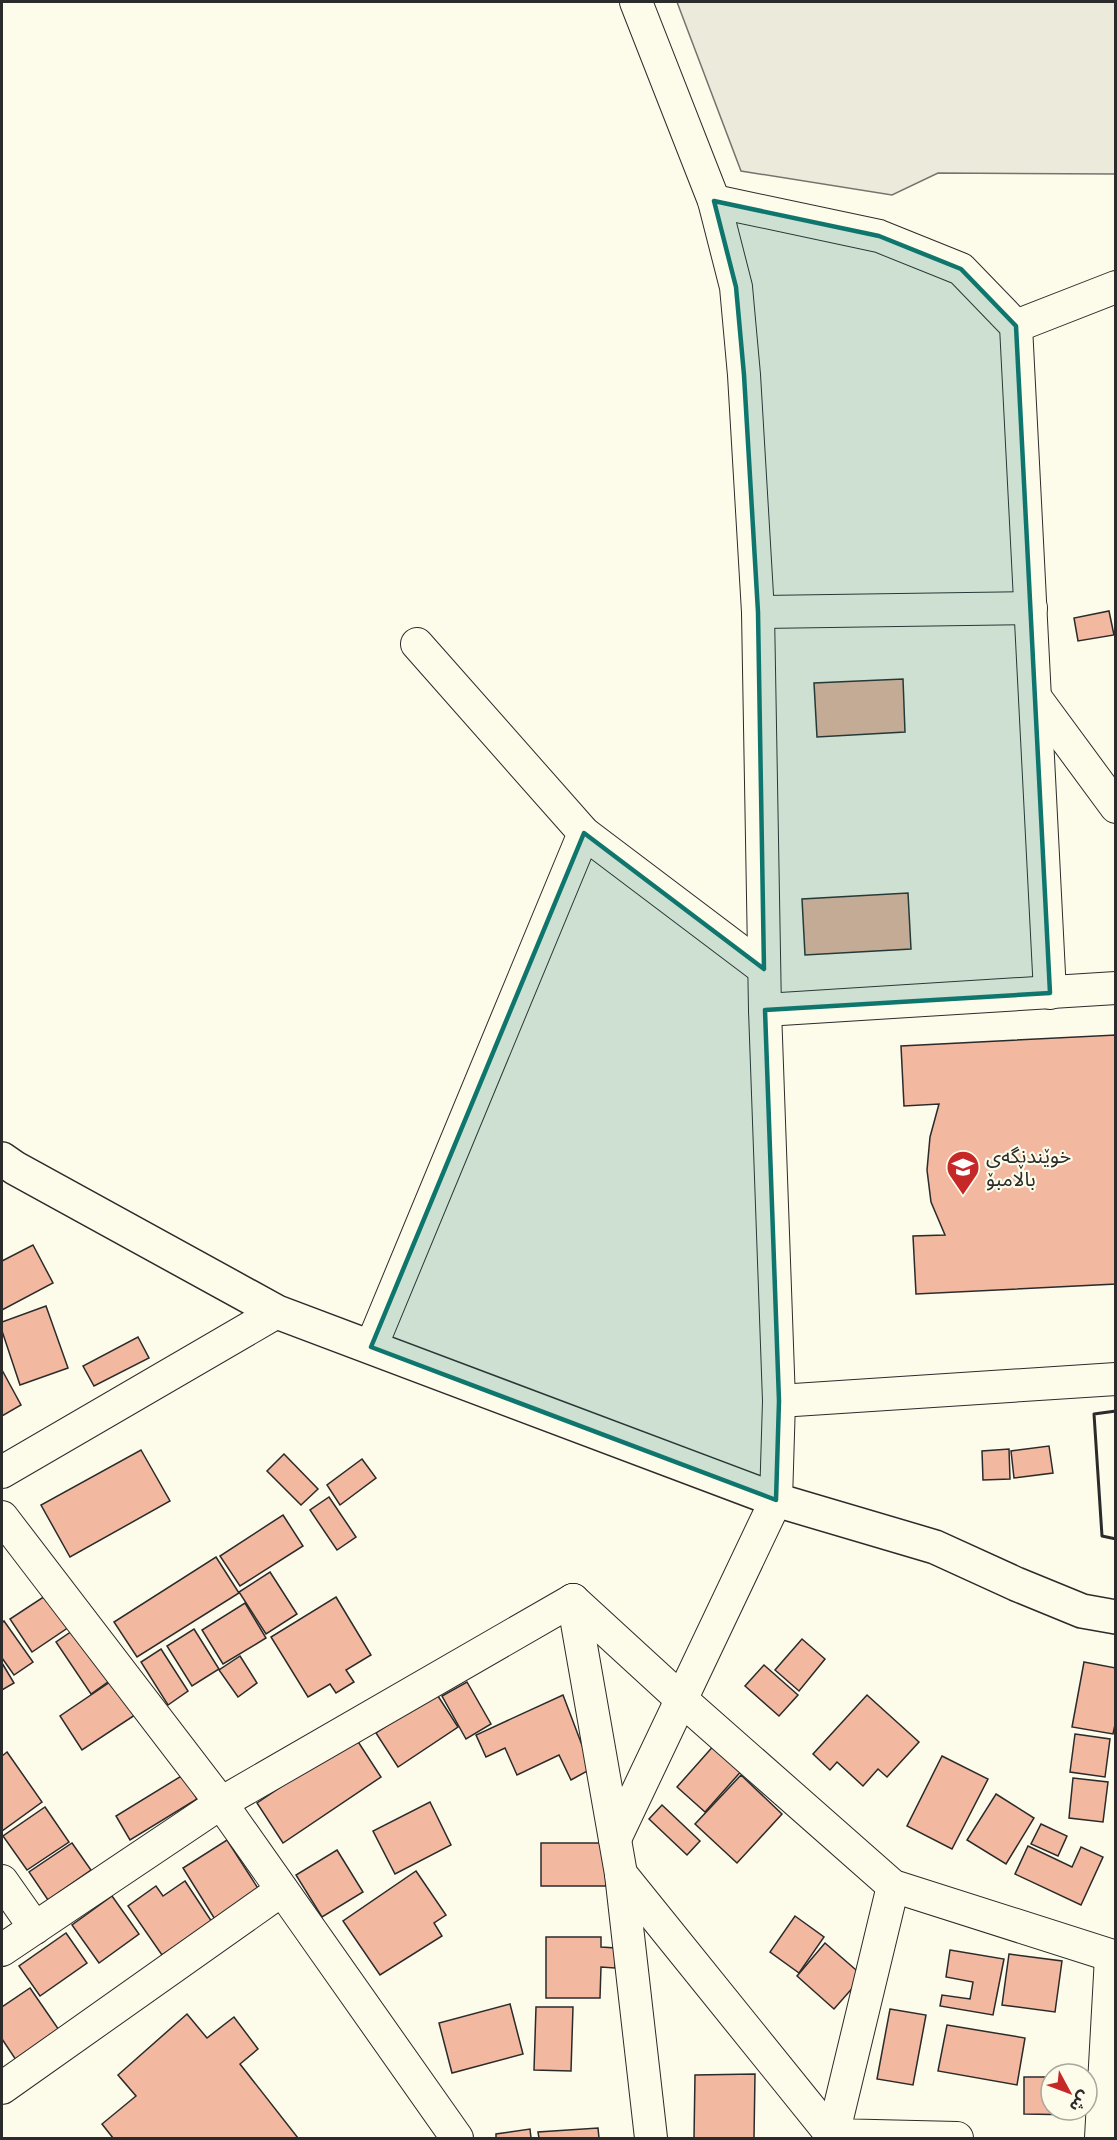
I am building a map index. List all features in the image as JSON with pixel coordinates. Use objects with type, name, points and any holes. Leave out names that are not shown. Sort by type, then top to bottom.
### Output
[{"type":"street","points":[[615,1839],[776,1500],[779,1401],[765,1010],[758,612],[744,375],[736,287],[714,201],[636,2]]},
{"type":"street","points":[[714,201],[879,236],[961,269],[1016,326],[1050,993]]},
{"type":"street","points":[[1016,326],[1116,287]]},
{"type":"street","points":[[758,612],[1031,608]]},
{"type":"street","points":[[417,644],[584,833],[764,969]]},
{"type":"street","points":[[1035,697],[1116,807]]},
{"type":"street","points":[[371,1347],[584,833]]},
{"type":"street","points":[[765,1010],[1116,988]]},
{"type":"street","points":[[2,1159],[277,1312],[776,1500],[935,1548],[1082,1611],[1116,1617]]},
{"type":"street","points":[[2,1472],[277,1312]]},
{"type":"street","points":[[779,1401],[1116,1379]]},
{"type":"street","points":[[2,1517],[221,1803],[457,2139]]},
{"type":"street","points":[[573,1600],[682,1700],[893,1886],[1114,1957],[1101,2139]]},
{"type":"street","points":[[2,1950],[221,1803],[573,1600]]},
{"type":"street","points":[[573,1600],[621,1874],[651,2139]]},
{"type":"street","points":[[621,1874],[833,2137]]},
{"type":"street","points":[[2,1881],[34,1928]]},
{"type":"street","points":[[833,2137],[893,1886]]},
{"type":"street","points":[[2,2088],[282,1890]]},
{"type":"street","points":[[833,2137],[957,2139]]},
{"type":"highlighted area","points":[[714,201],[879,236],[961,269],[1016,326],[1050,993],[765,1010],[779,1401],[776,1500],[371,1347],[584,833],[764,969],[758,612],[744,375],[736,287]]},
{"type":"shaded area","points":[[677,2],[1115,2],[1115,174],[938,173],[892,195],[741,171]]},
{"type":"building","points":[[1109,611],[1114,635],[1078,641],[1074,618]]},
{"type":"building","points":[[903,679],[905,732],[817,737],[814,683]]},
{"type":"building","points":[[908,893],[911,949],[805,955],[802,899]]},
{"type":"building","points":[[1116,1035],[1116,1284],[916,1294],[913,1236],[945,1235],[931,1202],[927,1170],[930,1137],[939,1104],[904,1106],[901,1046]]},
{"type":"building","points":[[33,1245],[53,1283],[2,1310],[2,1261]]},
{"type":"building","points":[[46,1306],[68,1368],[20,1385],[2,1331],[2,1322]]},
{"type":"building","points":[[138,1337],[149,1358],[94,1386],[83,1366]]},
{"type":"building","points":[[2,1370],[21,1405],[2,1416]]},
{"type":"building","points":[[1049,1446],[1053,1473],[1014,1478],[1011,1451]]},
{"type":"building","points":[[1009,1449],[1010,1479],[983,1480],[982,1451]]},
{"type":"building","points":[[141,1450],[170,1501],[70,1557],[41,1505]]},
{"type":"building","points":[[284,1454],[318,1489],[301,1505],[267,1471]]},
{"type":"building","points":[[362,1459],[376,1478],[340,1505],[327,1485]]},
{"type":"building","points":[[329,1497],[356,1537],[337,1550],[310,1510]]},
{"type":"building","points":[[283,1515],[303,1546],[240,1586],[220,1556]]},
{"type":"building","points":[[216,1557],[239,1593],[137,1657],[114,1622]]},
{"type":"building","points":[[270,1572],[297,1614],[266,1634],[239,1592]]},
{"type":"building","points":[[48,1594],[69,1627],[32,1652],[10,1619]]},
{"type":"building","points":[[336,1597],[371,1655],[346,1670],[354,1682],[336,1693],[330,1684],[308,1697],[271,1637]]},
{"type":"building","points":[[245,1603],[266,1638],[223,1664],[202,1630]]},
{"type":"building","points":[[4,1621],[33,1662],[14,1675],[2,1658],[2,1623]]},
{"type":"building","points":[[78,1627],[112,1679],[91,1694],[56,1642]]},
{"type":"building","points":[[194,1629],[219,1669],[192,1686],[167,1646]]},
{"type":"building","points":[[802,1639],[825,1659],[799,1691],[775,1670]]},
{"type":"building","points":[[161,1649],[188,1691],[168,1705],[141,1662]]},
{"type":"building","points":[[240,1656],[257,1683],[238,1697],[219,1670]]},
{"type":"building","points":[[1084,1662],[1116,1668],[1116,1720],[1113,1734],[1072,1727]]},
{"type":"building","points":[[2,1663],[14,1683],[2,1690]]},
{"type":"building","points":[[764,1665],[798,1695],[779,1716],[745,1686]]},
{"type":"building","points":[[116,1678],[138,1713],[82,1750],[60,1716]]},
{"type":"building","points":[[467,1682],[491,1724],[466,1739],[442,1696]]},
{"type":"building","points":[[436,1693],[458,1727],[398,1767],[376,1733]]},
{"type":"building","points":[[563,1695],[591,1769],[571,1780],[559,1755],[517,1775],[505,1748],[486,1757],[476,1735]]},
{"type":"building","points":[[867,1695],[919,1742],[887,1777],[878,1769],[863,1786],[837,1762],[830,1770],[813,1754]]},
{"type":"building","points":[[1075,1734],[1110,1739],[1105,1777],[1070,1772]]},
{"type":"building","points":[[355,1737],[381,1777],[283,1843],[257,1803]]},
{"type":"building","points":[[716,1743],[744,1768],[705,1812],[677,1787]]},
{"type":"building","points":[[7,1752],[42,1802],[2,1831],[2,1756]]},
{"type":"building","points":[[942,1756],[988,1779],[952,1849],[907,1826]]},
{"type":"building","points":[[183,1775],[197,1799],[130,1840],[116,1816]]},
{"type":"building","points":[[741,1775],[782,1814],[737,1863],[695,1824]]},
{"type":"building","points":[[1073,1778],[1108,1782],[1103,1822],[1069,1818]]},
{"type":"building","points":[[996,1794],[1034,1818],[1006,1864],[967,1840]]},
{"type":"building","points":[[430,1802],[451,1845],[395,1874],[373,1831]]},
{"type":"building","points":[[662,1805],[700,1841],[687,1855],[649,1819]]},
{"type":"building","points":[[45,1807],[69,1842],[27,1870],[3,1836]]},
{"type":"building","points":[[1041,1824],[1067,1836],[1058,1856],[1031,1844]]},
{"type":"building","points":[[227,1840],[261,1893],[216,1921],[183,1868]]},
{"type":"building","points":[[72,1843],[91,1870],[48,1900],[29,1872]]},
{"type":"building","points":[[541,1843],[606,1843],[606,1886],[541,1886]]},
{"type":"building","points":[[1028,1846],[1072,1867],[1081,1847],[1103,1857],[1081,1905],[1015,1874]]},
{"type":"building","points":[[337,1850],[363,1892],[322,1917],[296,1875]]},
{"type":"building","points":[[416,1871],[446,1915],[434,1923],[442,1936],[380,1975],[343,1921]]},
{"type":"building","points":[[185,1881],[212,1922],[162,1955],[128,1906],[156,1886],[163,1896]]},
{"type":"building","points":[[112,1896],[139,1934],[99,1963],[72,1925]]},
{"type":"building","points":[[795,1916],[824,1937],[799,1973],[770,1952]]},
{"type":"building","points":[[66,1933],[87,1963],[40,1996],[19,1966]]},
{"type":"building","points":[[546,1937],[601,1937],[601,1947],[616,1948],[615,1968],[601,1967],[600,1998],[546,1998]]},
{"type":"building","points":[[825,1943],[863,1976],[834,2009],[797,1976]]},
{"type":"building","points":[[950,1950],[1004,1959],[993,2015],[940,2006],[942,1995],[970,1999],[973,1982],[946,1977]]},
{"type":"building","points":[[1009,1954],[1062,1961],[1055,2012],[1002,2005]]},
{"type":"building","points":[[30,1988],[59,2030],[16,2060],[2,2039],[2,2007]]},
{"type":"building","points":[[510,2004],[523,2054],[452,2073],[439,2023]]},
{"type":"building","points":[[536,2007],[573,2007],[571,2071],[534,2070]]},
{"type":"building","points":[[890,2009],[926,2015],[913,2085],[877,2079]]},
{"type":"building","points":[[187,2014],[207,2038],[234,2017],[258,2049],[240,2064],[298,2138],[113,2138],[102,2124],[136,2096],[118,2075]]},
{"type":"building","points":[[947,2025],[1025,2038],[1017,2085],[938,2071]]},
{"type":"building","points":[[755,2074],[754,2138],[694,2138],[695,2075]]},
{"type":"building","points":[[1024,2077],[1039,2077],[1039,2114],[1024,2114]]},
{"type":"building","points":[[598,2128],[599,2138],[539,2138],[538,2132]]},
{"type":"building","points":[[530,2129],[531,2138],[496,2138],[496,2134]]},
{"type":"wall","points":[[1116,1411],[1094,1414],[1102,1536],[1116,1539]]},
{"type":"place","name":"خوێندنگەی باڵامبۆ","points":[[963,1196]]}]
